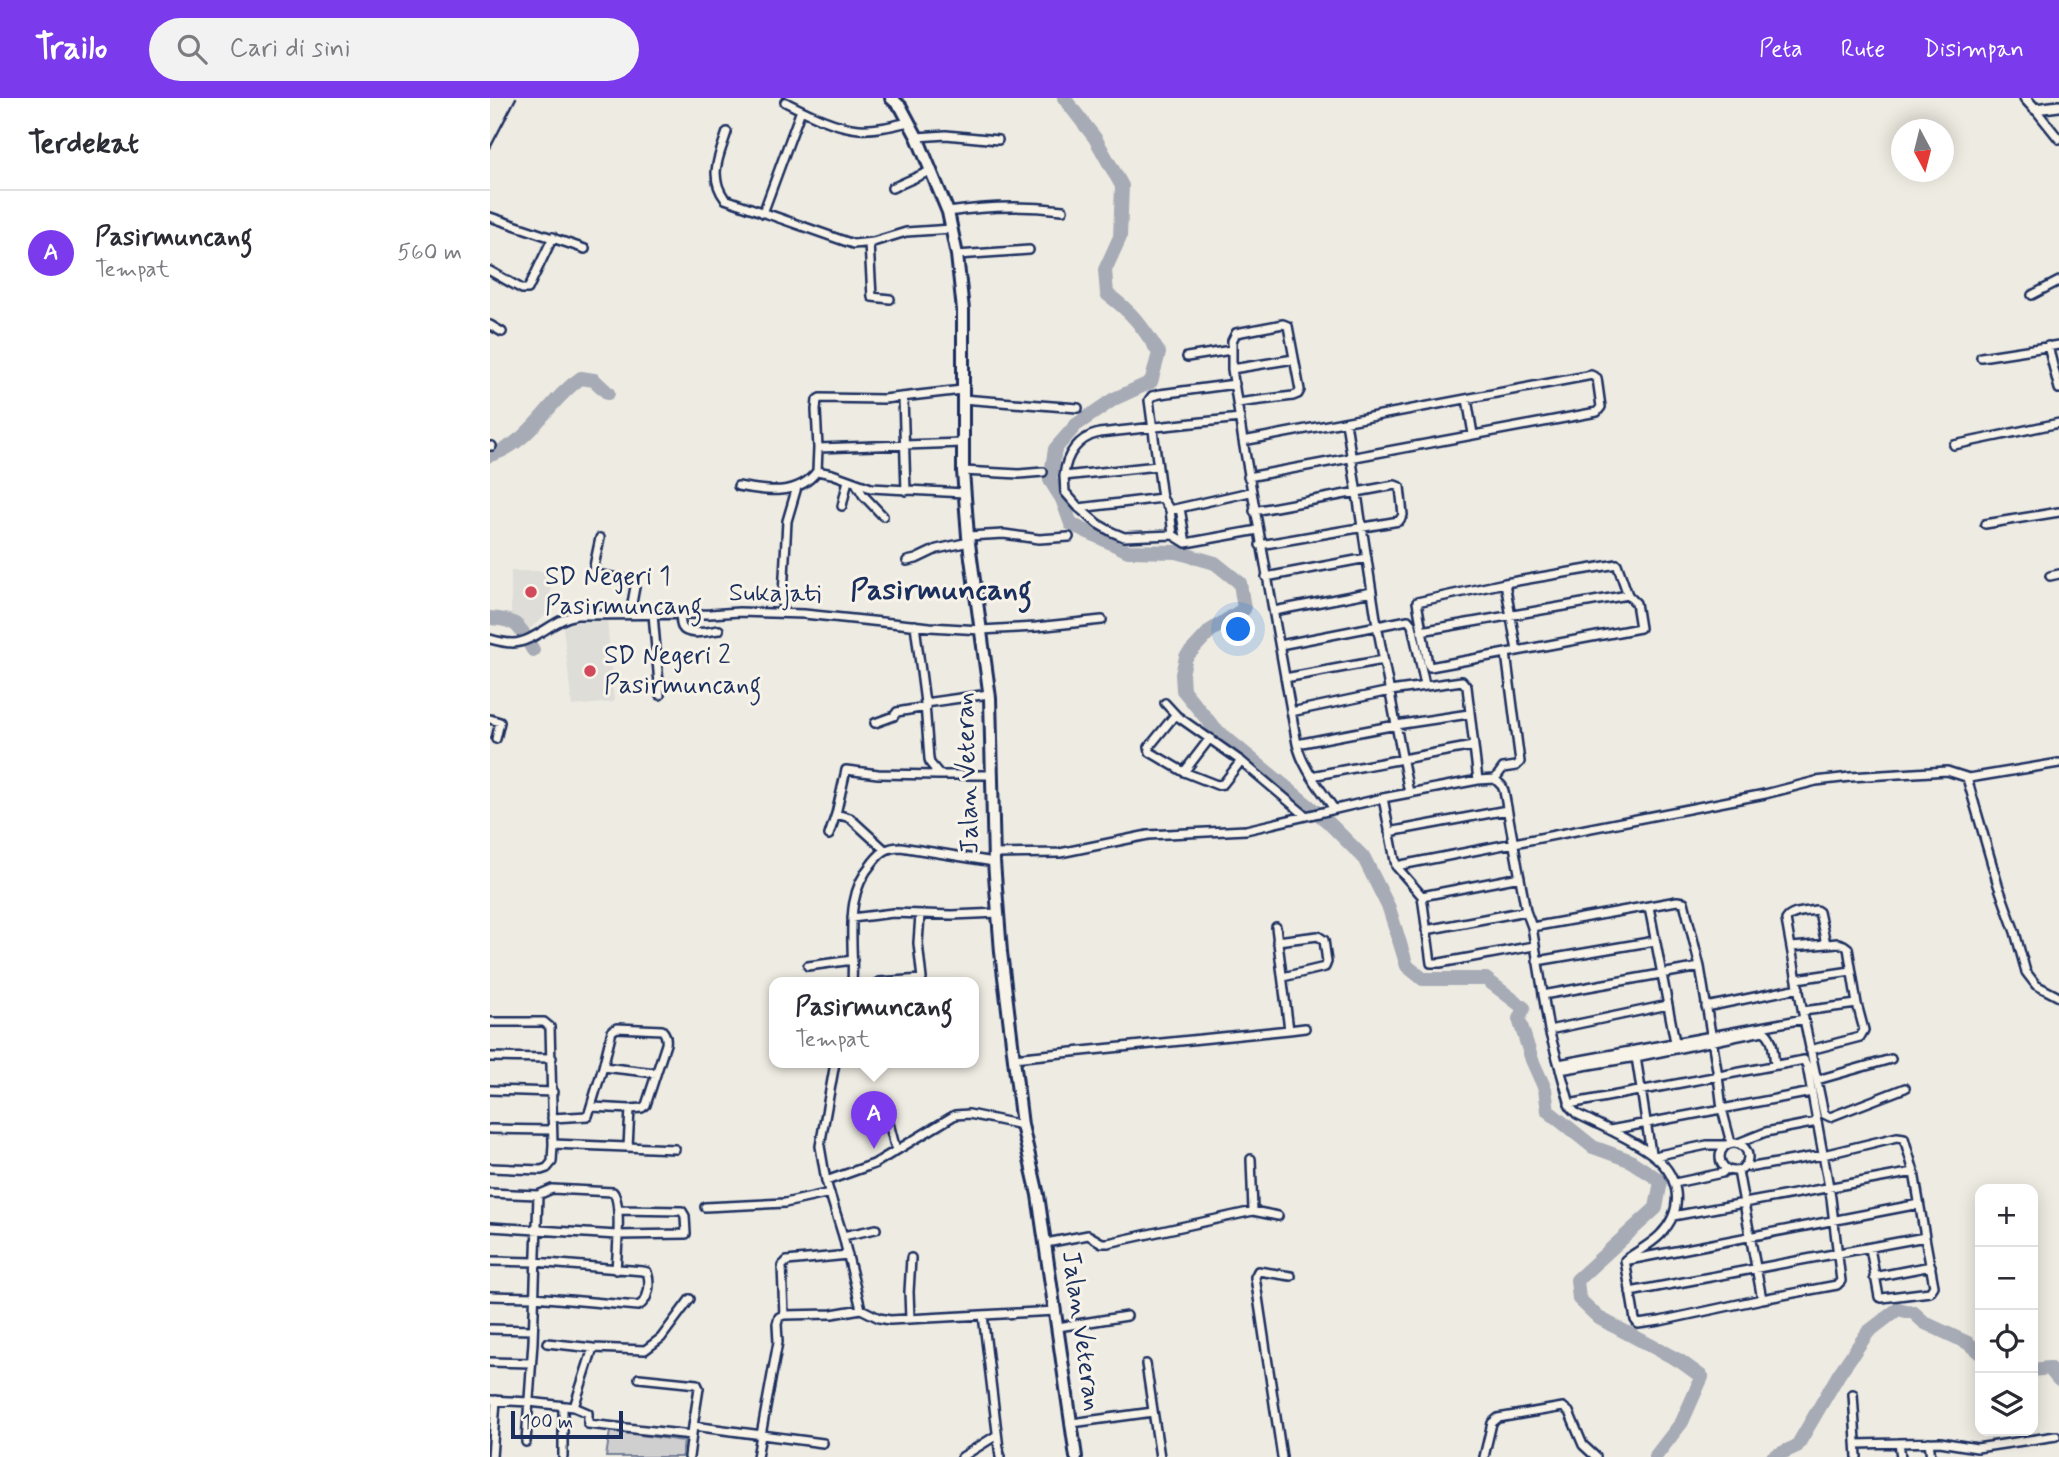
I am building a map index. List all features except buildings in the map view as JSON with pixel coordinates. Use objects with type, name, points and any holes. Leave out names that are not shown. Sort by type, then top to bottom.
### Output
[{"type":"highway","name":"Jalan Veteran","points":[[891,98],[901,107],[917,137],[948,212],[957,255],[963,310],[964,493],[989,694],[994,858],[1013,1058],[1022,1125],[1046,1243],[1076,1457]]},
{"type":"street","points":[[2025,98],[2059,139]]},
{"type":"street","points":[[785,102],[856,129],[876,129],[909,122]]},
{"type":"street","points":[[2035,109],[2059,106]]},
{"type":"street","points":[[763,213],[801,110]]},
{"type":"street","points":[[727,132],[715,175],[725,200],[853,244],[869,243],[906,232],[952,229]]},
{"type":"street","points":[[917,137],[946,135],[998,140]]},
{"type":"street","points":[[892,188],[930,171]]},
{"type":"street","points":[[948,212],[1007,206],[1063,210]]},
{"type":"street","points":[[490,218],[585,249]]},
{"type":"street","points":[[490,271],[522,289],[528,289],[553,237]]},
{"type":"street","points":[[869,243],[873,298],[890,299]]},
{"type":"street","points":[[957,255],[1029,250]]},
{"type":"street","points":[[2032,295],[2059,281]]},
{"type":"street","points":[[1237,403],[1298,394],[1300,390],[1288,326],[1283,324],[1236,333],[1231,350],[1232,369],[1237,403],[1240,418],[1248,477],[1297,744],[1300,757],[1331,809]]},
{"type":"street","points":[[490,325],[502,332]]},
{"type":"street","points":[[1981,357],[2059,345]]},
{"type":"street","points":[[2048,346],[2059,389]]},
{"type":"street","points":[[1187,357],[1231,350]]},
{"type":"street","points":[[1232,369],[1294,359]]},
{"type":"street","points":[[1243,441],[1591,375],[1597,378],[1601,407],[1597,412],[1248,477]]},
{"type":"street","points":[[1173,535],[1170,510],[1161,498],[1148,404],[1152,396],[1234,384]]},
{"type":"street","points":[[738,486],[763,491],[797,487],[810,479],[817,471],[816,410],[817,400],[820,398],[884,399],[962,395],[1078,408]]},
{"type":"street","points":[[903,397],[906,491]]},
{"type":"street","points":[[1467,399],[1473,434]]},
{"type":"street","points":[[1240,418],[1088,435],[1074,448],[1065,466],[1065,492],[1098,524],[1124,537],[1173,535],[1186,543],[1258,530]]},
{"type":"street","points":[[1346,422],[1377,625],[1409,793]]},
{"type":"street","points":[[1954,445],[2059,423]]},
{"type":"street","points":[[818,448],[962,443]]},
{"type":"street","points":[[1064,476],[1157,466]]},
{"type":"street","points":[[817,471],[870,488],[964,493]]},
{"type":"street","points":[[963,471],[1019,474],[1043,472]]},
{"type":"street","points":[[842,506],[848,480]]},
{"type":"street","points":[[856,484],[883,516]]},
{"type":"street","points":[[1254,511],[1356,491],[1395,485],[1400,487],[1403,515],[1401,519],[1260,545]]},
{"type":"street","points":[[782,613],[788,521],[797,487]]},
{"type":"street","points":[[1170,510],[1251,492]]},
{"type":"street","points":[[1079,508],[1161,498]]},
{"type":"street","points":[[1180,508],[1186,543]]},
{"type":"street","points":[[1985,524],[2059,512]]},
{"type":"street","points":[[907,561],[969,539],[1004,534],[1039,539],[1069,537]]},
{"type":"street","points":[[600,538],[593,571],[633,581],[635,587],[630,614]]},
{"type":"street","points":[[1266,577],[1367,558]]},
{"type":"street","points":[[1614,563],[1620,568],[1629,596],[1636,603],[1640,628],[1430,667],[1421,631],[1417,604],[1420,600],[1505,583],[1614,563]]},
{"type":"street","points":[[2050,576],[2059,574]]},
{"type":"street","points":[[1505,583],[1517,651]]},
{"type":"street","points":[[1274,611],[1372,592]]},
{"type":"street","points":[[1421,631],[1629,596]]},
{"type":"street","name":"Sukajati","points":[[490,639],[512,643],[526,639],[573,615],[782,613],[981,630],[1102,620]]},
{"type":"street","points":[[653,614],[660,695]]},
{"type":"street","points":[[680,614],[682,627],[686,631],[719,630]]},
{"type":"street","points":[[1280,645],[1404,620],[1411,622],[1425,685]]},
{"type":"street","points":[[915,625],[929,759],[940,775]]},
{"type":"street","points":[[1495,779],[1503,768],[1520,762],[1506,653]]},
{"type":"street","points":[[1285,678],[1383,660]]},
{"type":"street","points":[[1291,712],[1390,691],[1464,682],[1467,687],[1478,780]]},
{"type":"street","points":[[875,723],[894,716],[897,712],[989,694]]},
{"type":"street","points":[[1165,703],[1175,715],[1241,761],[1306,815]]},
{"type":"street","points":[[1297,744],[1469,713]]},
{"type":"street","points":[[1175,715],[1148,749],[1150,752],[1184,772],[1220,785],[1241,761]]},
{"type":"street","points":[[490,719],[500,722],[496,739]]},
{"type":"street","points":[[1184,772],[1210,738]]},
{"type":"street","points":[[1311,776],[1474,746]]},
{"type":"street","points":[[1396,866],[1765,794],[1816,781],[1947,771],[1970,778],[2059,763]]},
{"type":"street","points":[[829,835],[846,770],[878,774],[992,775]]},
{"type":"street","points":[[1970,778],[1998,886],[2026,972],[2036,985],[2059,997]]},
{"type":"street","points":[[852,977],[852,918],[855,895],[860,879],[885,850],[895,847],[909,848],[994,858],[1060,853],[1148,835],[1241,831],[1383,798],[1495,779],[1502,786],[1532,927],[1549,1030],[1569,1104],[1577,1114],[1652,1154],[1675,1183],[1678,1194],[1677,1207],[1661,1234],[1625,1260]]},
{"type":"street","points":[[1383,798],[1396,866],[1422,896],[1429,956],[1433,964],[1534,946]]},
{"type":"street","points":[[1389,832],[1507,810]]},
{"type":"street","points":[[836,814],[850,818],[885,850]]},
{"type":"street","points":[[1422,896],[1520,877]]},
{"type":"street","points":[[1532,927],[1677,901],[1684,902],[1700,967],[1722,1109],[1731,1144]]},
{"type":"street","points":[[1649,907],[1676,1046]]},
{"type":"street","points":[[1826,944],[1820,915],[1816,910],[1787,917],[1803,1015],[1824,1114],[1830,1117],[1905,1088]]},
{"type":"street","points":[[1426,930],[1527,911]]},
{"type":"street","points":[[852,918],[893,913],[999,913]]},
{"type":"street","points":[[920,915],[922,977]]},
{"type":"street","points":[[1276,927],[1289,1030]]},
{"type":"street","points":[[1277,941],[1318,936],[1324,940],[1327,965],[1283,977]]},
{"type":"street","points":[[1536,961],[1655,941]]},
{"type":"street","points":[[1784,1059],[1860,1037],[1864,1030],[1848,948],[1844,945],[1826,944],[1792,947]]},
{"type":"street","points":[[808,966],[853,960]]},
{"type":"street","points":[[1543,995],[1700,967]]},
{"type":"street","points":[[1797,979],[1851,971]]},
{"type":"street","points":[[1706,1007],[1799,989]]},
{"type":"street","points":[[1712,1039],[1857,1004]]},
{"type":"street","points":[[1549,1030],[1668,1005]]},
{"type":"street","points":[[490,1022],[544,1022],[551,1031],[553,1144],[552,1162],[547,1168],[490,1168]]},
{"type":"street","points":[[552,1118],[588,1116],[612,1031],[617,1028],[662,1030],[666,1044],[646,1105],[630,1109],[592,1107]]},
{"type":"street","points":[[1013,1058],[1305,1028]]},
{"type":"street","points":[[1559,1067],[1712,1039],[1766,1032],[1771,1039],[1775,1064]]},
{"type":"street","points":[[1559,1067],[1636,1057],[1676,1046]]},
{"type":"street","points":[[490,1057],[552,1058]]},
{"type":"street","points":[[1636,1057],[1652,1154]]},
{"type":"street","points":[[1817,1080],[1891,1059]]},
{"type":"street","points":[[1569,1104],[1775,1064],[1804,1060],[1807,1066],[1835,1220],[1841,1279],[1839,1283],[1641,1324],[1634,1320],[1625,1260]]},
{"type":"street","points":[[603,1068],[656,1073]]},
{"type":"street","points":[[834,1068],[820,1146],[826,1181],[861,1309]]},
{"type":"street","points":[[490,1090],[552,1092]]},
{"type":"street","points":[[1609,1130],[1812,1091]]},
{"type":"street","points":[[628,1147],[630,1109]]},
{"type":"street","points":[[826,1181],[874,1164],[961,1113],[1022,1125]]},
{"type":"street","points":[[1726,1169],[1719,1159],[1720,1151],[1731,1144],[1766,1132],[1817,1122]]},
{"type":"street","points":[[889,1123],[896,1150]]},
{"type":"street","points":[[490,1129],[551,1130]]},
{"type":"street","points":[[1675,1183],[1726,1169],[1741,1169],[1823,1155],[1901,1137],[1906,1140],[1914,1172],[1934,1289],[1930,1292],[1882,1298],[1877,1293],[1870,1248]]},
{"type":"street","points":[[553,1144],[675,1149]]},
{"type":"street","points":[[1652,1154],[1706,1145],[1731,1144],[1747,1151],[1748,1159],[1741,1169],[1744,1204],[1762,1299]]},
{"type":"street","points":[[1251,1159],[1253,1211]]},
{"type":"street","points":[[1673,1216],[1914,1172]]},
{"type":"street","points":[[490,1194],[538,1195],[552,1189],[613,1192],[617,1197],[619,1210],[616,1270]]},
{"type":"street","points":[[705,1208],[785,1203],[830,1193]]},
{"type":"street","points":[[526,1443],[538,1195]]},
{"type":"street","points":[[1625,1260],[1919,1204]]},
{"type":"street","points":[[490,1227],[617,1235],[686,1234],[682,1211],[619,1210]]},
{"type":"street","points":[[1046,1243],[1088,1235],[1102,1243],[1108,1243],[1253,1211],[1278,1216]]},
{"type":"street","points":[[843,1236],[876,1229]]},
{"type":"street","points":[[1630,1292],[1925,1237]]},
{"type":"street","points":[[784,1315],[783,1263],[848,1255]]},
{"type":"street","points":[[910,1319],[911,1258]]},
{"type":"street","points":[[490,1261],[535,1262],[647,1272],[649,1278],[645,1303],[638,1306],[490,1296]]},
{"type":"street","points":[[1874,1278],[1931,1266]]},
{"type":"street","points":[[1282,1457],[1255,1277],[1258,1271],[1291,1276]]},
{"type":"street","points":[[547,1343],[645,1350],[661,1338],[690,1298]]},
{"type":"street","points":[[757,1457],[778,1342],[779,1317],[832,1314],[861,1309],[890,1320],[1056,1311]]},
{"type":"street","points":[[983,1315],[1000,1457]]},
{"type":"street","points":[[1058,1327],[1127,1316]]},
{"type":"street","points":[[490,1329],[533,1330]]},
{"type":"street","points":[[574,1407],[593,1348]]},
{"type":"street","points":[[490,1362],[531,1363]]},
{"type":"street","points":[[1146,1364],[1160,1457]]},
{"type":"street","points":[[639,1378],[697,1384],[699,1388],[689,1457]]},
{"type":"street","points":[[1853,1394],[1857,1457]]},
{"type":"street","points":[[492,1457],[493,1400],[574,1407],[588,1413],[587,1424],[692,1436]]},
{"type":"street","points":[[563,1457],[564,1406]]},
{"type":"street","points":[[1484,1457],[1494,1420],[1502,1416],[1563,1408],[1569,1412],[1583,1445],[1596,1457]]},
{"type":"street","points":[[1072,1423],[1153,1412]]},
{"type":"street","points":[[693,1426],[823,1443]]},
{"type":"street","points":[[962,1457],[997,1435]]},
{"type":"street","points":[[1857,1444],[1929,1442],[1977,1448],[2056,1436]]},
{"type":"street","points":[[1929,1442],[1931,1457]]},
{"type":"street","points":[[1899,1443],[1901,1457]]},
{"type":"shaded area","name":"SD Negeri 1 Pasirmuncang","points":[[511,571],[551,571],[550,612],[528,630],[511,617]]},
{"type":"shaded area","name":"SD Negeri 2 Pasirmuncang","points":[[607,618],[614,702],[572,706],[563,627],[585,619]]},
{"type":"shaded area","points":[[610,1431],[684,1441],[682,1457],[606,1457]]},
{"type":"waterway","points":[[1064,98],[1095,138],[1122,186],[1120,237],[1105,270],[1107,294],[1136,320],[1159,353],[1151,382],[1114,399],[1076,425],[1055,449],[1050,480],[1062,499],[1071,524],[1128,551],[1177,552],[1215,563],[1240,583],[1244,609],[1210,631],[1186,657],[1182,674],[1183,690],[1215,729],[1327,821],[1364,858],[1389,908],[1407,966],[1423,979],[1486,979],[1524,1008],[1519,1019],[1545,1089],[1548,1111],[1593,1147],[1629,1160],[1661,1181],[1656,1208],[1577,1280],[1579,1299],[1599,1318],[1680,1361],[1702,1377],[1682,1422],[1655,1457]]},
{"type":"waterway","points":[[490,455],[517,441],[581,378],[594,380],[608,393]]},
{"type":"waterway","points":[[490,618],[513,623],[533,650]]},
{"type":"waterway","points":[[1773,1457],[1797,1446],[1839,1374],[1868,1332],[1898,1309],[1914,1313],[1925,1323],[1975,1349]]},
{"type":"waterway","points":[[2038,1369],[2049,1368],[2059,1380]]},
{"type":"railway","points":[[490,148],[516,98]]},
{"type":"place","name":"SD Negeri 1 Pasirmuncang","points":[[531,592]]},
{"type":"place","name":"SD Negeri 2 Pasirmuncang","points":[[590,671]]},
{"type":"place","name":"Pasirmuncang","points":[[874,1149]]},
{"type":"district","name":"Pasirmuncang","points":[[941,590]]}]
